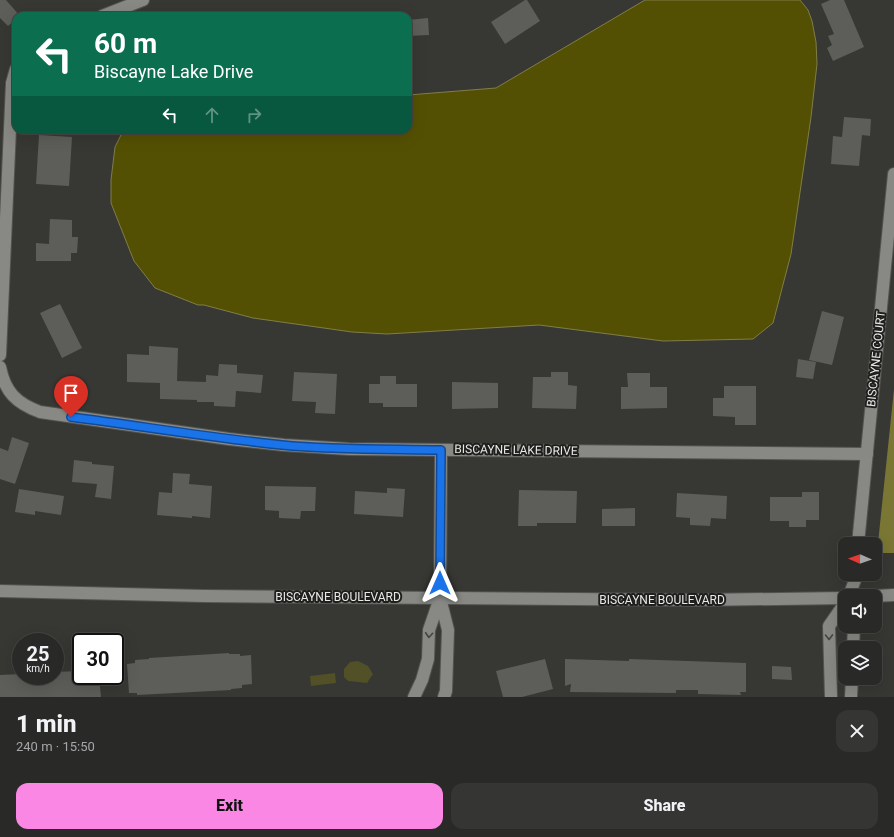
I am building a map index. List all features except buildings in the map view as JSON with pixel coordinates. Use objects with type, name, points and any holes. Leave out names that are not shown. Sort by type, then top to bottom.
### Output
[{"type":"street","points":[[112,12],[143,0]]},
{"type":"street","points":[[0,356],[12,83]]},
{"type":"street","name":"BISCAYNE COURT","points":[[859,537],[894,174]]},
{"type":"street","name":"BISCAYNE LAKE DRIVE","points":[[0,367],[3,381],[12,395],[25,406],[40,412],[229,439],[284,445],[349,449],[867,454]]},
{"type":"street","points":[[441,450],[440,598],[448,630],[446,691],[444,697]]},
{"type":"street","name":"BISCAYNE BOULEVARD","points":[[0,591],[204,596],[440,598],[698,600],[838,598]]},
{"type":"street","points":[[882,596],[894,595]]},
{"type":"street","points":[[414,697],[422,680],[428,660],[429,630],[440,598]]},
{"type":"street","points":[[831,697],[829,626],[838,613]]},
{"type":"street","points":[[852,685],[852,697]]},
{"type":"shaded area","points":[[645,0],[800,0],[808,10],[812,21],[816,42],[817,64],[811,117],[791,254],[773,323],[753,339],[663,341],[539,325],[387,334],[352,332],[253,318],[204,305],[198,305],[155,288],[134,261],[111,203],[111,180],[115,147],[122,134],[412,134],[412,95],[496,88]]},
{"type":"shaded area","points":[[894,389],[894,553],[882,553],[882,537],[879,537]]},
{"type":"shaded area","points":[[358,661],[368,666],[373,674],[367,683],[348,681],[344,677],[344,669],[350,662]]},
{"type":"shaded area","points":[[335,673],[336,683],[311,686],[310,676]]},
{"type":"route","points":[[71,417],[229,439],[284,445],[349,449],[441,450],[440,583]]}]
